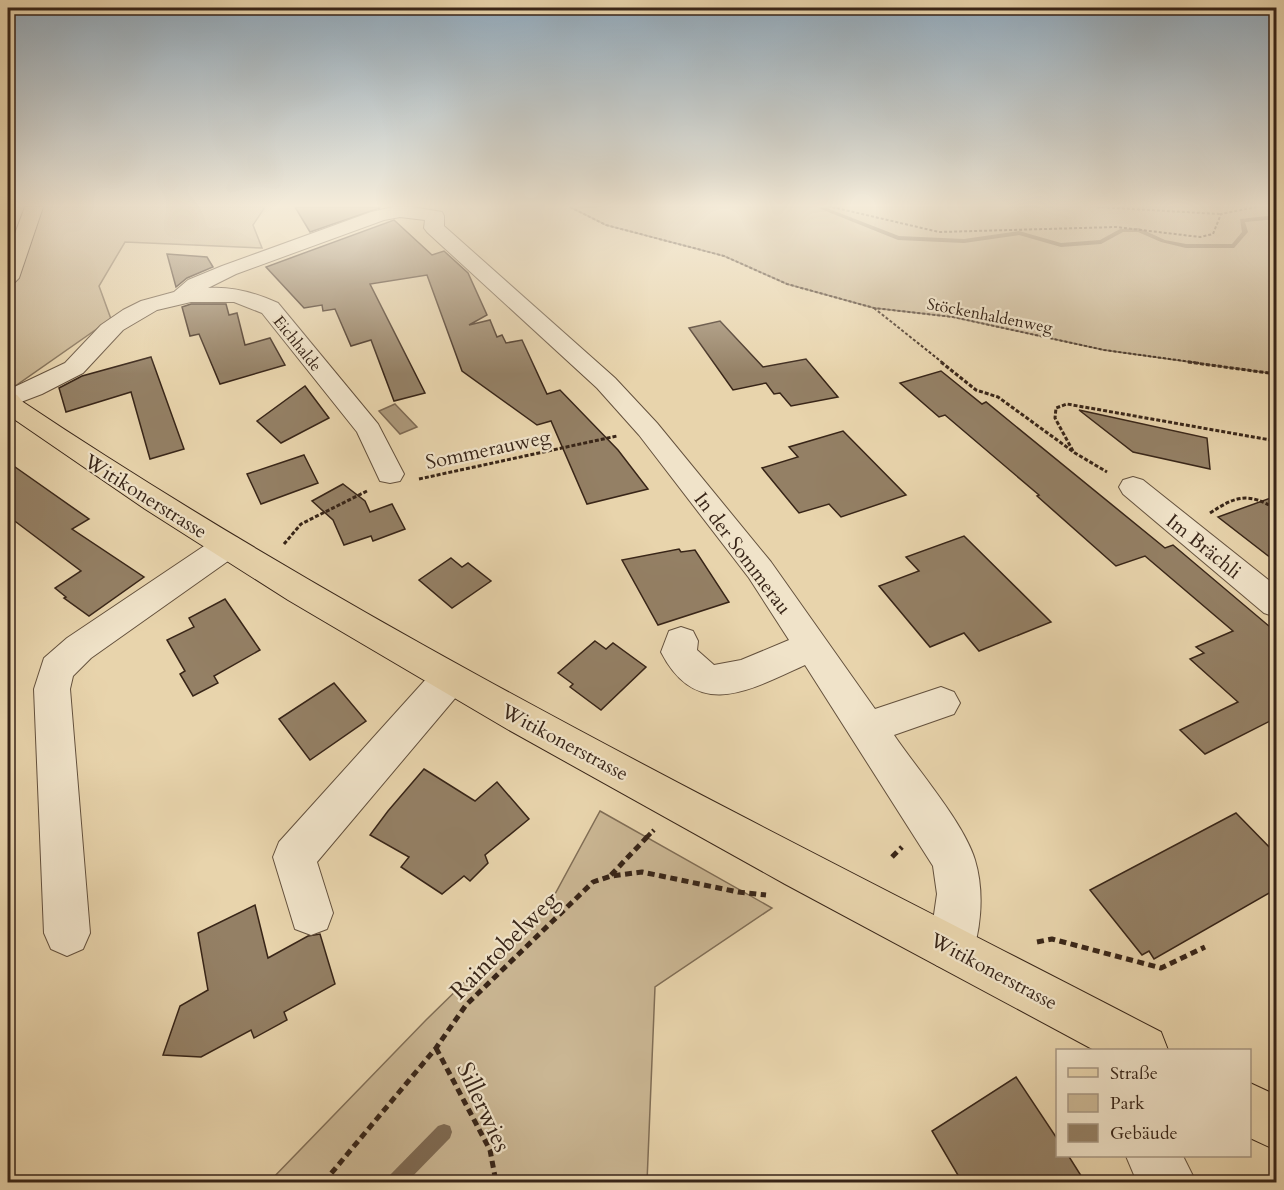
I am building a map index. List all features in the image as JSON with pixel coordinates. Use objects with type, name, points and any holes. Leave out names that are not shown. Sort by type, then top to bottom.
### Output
[{"type":"main road","points":[[8,278],[14,263]]},
{"type":"main road","name":"Witikonerstrasse","points":[[9,404],[92,462],[449,679],[1139,1049]]},
{"type":"main road","points":[[1251,1110],[1276,1124]]},
{"type":"street","name":"In der Sommerau","points":[[181,297],[196,285],[250,263]]},
{"type":"street","name":"In der Sommerau","points":[[472,263],[606,383],[648,429],[760,570],[938,832],[954,861],[959,894],[952,949]]},
{"type":"street","name":"Eichhalde","points":[[9,404],[74,368],[104,335],[126,317],[147,307],[181,297],[202,294],[243,296],[257,300],[270,308],[369,430],[390,474]]},
{"type":"street","name":"Im Brächli","points":[[1132,487],[1276,604]]},
{"type":"street","points":[[68,933],[52,690],[57,669],[79,648],[227,546]]},
{"type":"street","points":[[681,641],[679,652],[687,664],[709,680],[726,681],[812,646]]},
{"type":"street","points":[[311,913],[294,857],[449,679]]},
{"type":"street","points":[[868,728],[941,703]]},
{"type":"street","points":[[1154,1157],[1159,1169],[1169,1182]]},
{"type":"path","name":"Stöckenhaldenweg","points":[[739,263],[787,284],[873,308],[952,317],[1104,350],[1276,374]]},
{"type":"path","points":[[873,308],[976,390],[998,397],[1075,453],[1132,487]]},
{"type":"path","points":[[1075,453],[1055,418],[1056,408],[1066,404],[1276,441]]},
{"type":"path","name":"Sommerauweg","points":[[390,474],[414,480],[648,429]]},
{"type":"path","points":[[291,549],[284,544],[301,524],[372,489],[390,474]]},
{"type":"path","points":[[1185,531],[1216,509],[1239,497],[1254,497],[1276,509]]},
{"type":"path","points":[[611,876],[654,830]]},
{"type":"path","name":"Raintobelweg","points":[[324,1182],[436,1048],[466,1005],[593,882],[611,876],[642,873],[738,892],[769,895]]},
{"type":"path","points":[[1037,942],[1052,939],[1161,968],[1204,947]]},
{"type":"path","name":"Sillerwies","points":[[436,1048],[490,1150],[496,1182]]},
{"type":"green space","points":[[8,263],[113,263],[99,286],[111,319],[8,391]]},
{"type":"green space","points":[[739,263],[1276,263],[1276,374],[1104,350],[953,317],[874,308],[787,284]]},
{"type":"green space","points":[[600,811],[772,908],[655,987],[647,1182],[269,1182],[426,1020],[555,894]]},
{"type":"shaded area","points":[[395,404],[417,427],[400,434],[379,411]]},
{"type":"building","points":[[169,263],[210,263],[213,267],[187,278],[176,287]]},
{"type":"building","points":[[278,263],[457,263],[468,273],[487,315],[469,325],[490,320],[497,337],[502,335],[506,343],[522,340],[547,394],[560,390],[618,450],[648,489],[587,504],[551,421],[537,425],[462,371],[427,275],[370,284],[425,393],[394,401],[371,340],[351,346],[335,309],[323,311],[322,305],[304,308],[266,267]]},
{"type":"building","points":[[191,304],[226,304],[229,315],[237,313],[245,345],[270,338],[285,365],[220,384],[199,334],[190,336],[182,307]]},
{"type":"building","points":[[720,321],[763,367],[806,359],[838,397],[791,406],[780,393],[774,394],[766,383],[733,390],[689,328]]},
{"type":"building","points":[[151,357],[184,449],[150,459],[131,392],[66,412],[59,388],[82,376]]},
{"type":"building","points":[[941,371],[982,404],[986,402],[1165,548],[1173,545],[1276,632],[1276,718],[1205,754],[1180,730],[1238,702],[1190,659],[1204,653],[1196,647],[1233,631],[1145,556],[1116,566],[1037,496],[1039,495],[945,415],[939,417],[900,383]]},
{"type":"building","points":[[305,386],[329,418],[281,443],[257,421]]},
{"type":"building","points":[[1079,410],[1207,438],[1210,469],[1133,452]]},
{"type":"building","points":[[843,431],[906,495],[841,517],[829,504],[799,513],[762,468],[798,457],[789,447]]},
{"type":"building","points":[[304,455],[318,483],[261,504],[247,474]]},
{"type":"building","points":[[8,462],[89,519],[72,529],[144,577],[89,616],[64,598],[66,597],[55,588],[81,571],[8,516]]},
{"type":"building","points":[[343,484],[365,501],[370,512],[392,504],[405,529],[373,541],[371,536],[344,545],[333,520],[312,501]]},
{"type":"building","points":[[1276,496],[1276,562],[1218,517]]},
{"type":"building","points":[[964,536],[1051,622],[979,651],[964,633],[930,647],[879,586],[919,571],[906,557]]},
{"type":"building","points":[[679,549],[681,552],[695,550],[729,602],[658,625],[622,560]]},
{"type":"building","points":[[451,558],[462,567],[468,563],[491,581],[452,608],[419,580]]},
{"type":"building","points":[[225,599],[260,650],[214,676],[218,683],[193,696],[180,674],[185,671],[167,640],[194,627],[189,618]]},
{"type":"building","points":[[595,641],[606,649],[613,643],[646,667],[601,710],[570,687],[573,684],[558,673]]},
{"type":"building","points":[[334,683],[366,721],[310,760],[279,719]]},
{"type":"building","points":[[424,769],[475,801],[497,782],[529,819],[485,855],[488,863],[470,881],[464,876],[442,894],[401,867],[409,857],[370,835]]},
{"type":"building","points":[[1236,813],[1276,854],[1276,889],[1154,959],[1149,951],[1142,955],[1090,890]]},
{"type":"building","points":[[255,905],[268,958],[308,936],[320,934],[335,984],[284,1012],[287,1020],[254,1038],[251,1030],[201,1057],[163,1055],[180,1006],[208,990],[198,933]]},
{"type":"building","points":[[1016,1077],[1056,1137],[1056,1157],[1069,1157],[1085,1182],[962,1182],[932,1131]]},
{"type":"waterway","points":[[395,1182],[444,1132]]}]
